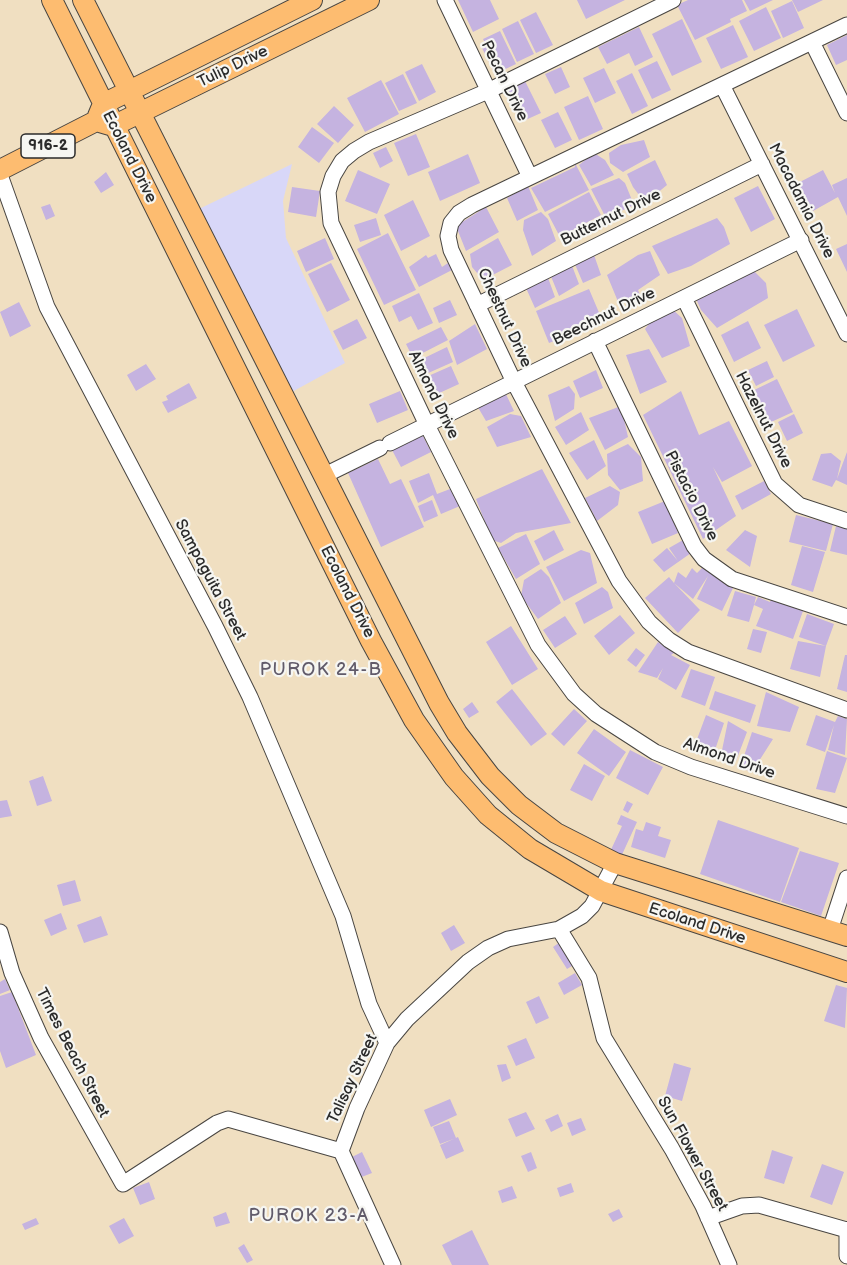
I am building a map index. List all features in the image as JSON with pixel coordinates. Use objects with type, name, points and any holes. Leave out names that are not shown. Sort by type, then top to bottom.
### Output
[{"type":"main road","name":"Ecoland Drive","points":[[52,0],[104,117],[371,641],[427,741],[473,800],[507,831],[553,864],[600,891],[847,972]]},
{"type":"main road","name":"Ecoland Drive","points":[[82,0],[439,703],[473,755],[505,792],[538,820],[556,833],[615,863],[838,933]]},
{"type":"main road","name":"Tulip Drive","points":[[0,170],[104,117],[128,92],[312,0]]},
{"type":"main road","name":"Tulip Drive","points":[[104,117],[139,113],[369,0]]},
{"type":"street","name":"Pecan Drive","points":[[445,0],[530,177]]},
{"type":"street","name":"Almond Drive","points":[[673,0],[488,91],[362,146],[342,161],[333,177],[328,192],[331,223],[337,240],[427,425],[538,645],[574,694],[596,714],[655,752],[691,767],[847,816]]},
{"type":"street","name":"Chestnut Drive","points":[[847,25],[472,206],[459,213],[451,223],[448,236],[451,250],[514,382],[619,581],[649,622],[669,640],[696,655],[847,710]]},
{"type":"street","points":[[812,42],[847,113]]},
{"type":"street","name":"Macadamia Drive","points":[[722,85],[847,334]]},
{"type":"street","name":"Butternut Drive","points":[[477,305],[762,164]]},
{"type":"street","name":"Sampaguita Street","points":[[0,175],[47,307],[240,676],[343,916],[366,994],[387,1043]]},
{"type":"street","name":"Beechnut Drive","points":[[323,476],[801,240]]},
{"type":"street","name":"Hazelnut Drive","points":[[684,298],[775,484],[799,505],[847,521]]},
{"type":"street","name":"Pistacio Drive","points":[[595,341],[694,546],[704,559],[732,579],[847,617]]},
{"type":"street","name":"Talisay Street","points":[[123,1185],[228,1119],[341,1150],[357,1108],[387,1043],[407,1019],[468,962],[508,939],[559,929],[582,916],[600,891],[615,863]]},
{"type":"street","points":[[838,933],[847,878]]},
{"type":"street","name":"Sun Flower Street","points":[[559,929],[589,978],[602,1029],[619,1064],[672,1149],[708,1218],[729,1265]]},
{"type":"street","name":"Times Beach Street","points":[[0,932],[12,973],[41,1038],[123,1185]]},
{"type":"street","points":[[341,1150],[393,1265]]},
{"type":"street","points":[[708,1218],[750,1205],[786,1211],[847,1230],[847,1256]]},
{"type":"shaded area","points":[[292,164],[283,201],[286,238],[345,363],[290,393],[199,209]]},
{"type":"building","points":[[458,0],[490,0],[499,19],[473,32]]},
{"type":"building","points":[[577,0],[625,0],[586,19]]},
{"type":"building","points":[[688,0],[742,0],[747,11],[730,19],[731,22],[695,40],[677,5]]},
{"type":"building","points":[[744,0],[773,0],[750,11]]},
{"type":"building","points":[[792,0],[823,0],[798,12]]},
{"type":"building","points":[[792,1],[804,28],[783,38],[771,11]]},
{"type":"building","points":[[766,7],[781,38],[754,51],[739,21]]},
{"type":"building","points":[[536,12],[553,45],[536,53],[520,20]]},
{"type":"building","points":[[682,19],[702,62],[672,76],[652,34]]},
{"type":"building","points":[[518,21],[534,54],[517,62],[502,29]]},
{"type":"building","points":[[733,25],[748,57],[721,69],[706,38]]},
{"type":"building","points":[[639,27],[653,57],[635,66],[629,53],[607,64],[598,47]]},
{"type":"building","points":[[500,31],[516,64],[495,74],[482,48],[486,45],[483,39]]},
{"type":"building","points":[[847,35],[847,60],[836,65],[827,45]]},
{"type":"building","points":[[657,61],[671,90],[652,99],[638,70]]},
{"type":"building","points":[[422,64],[436,92],[419,101],[405,72]]},
{"type":"building","points":[[561,67],[570,87],[555,94],[545,74]]},
{"type":"building","points":[[604,68],[616,93],[595,103],[583,78]]},
{"type":"building","points":[[632,73],[648,106],[632,114],[616,81]]},
{"type":"building","points":[[403,74],[417,103],[399,111],[385,83]]},
{"type":"building","points":[[381,80],[399,114],[365,132],[347,98]]},
{"type":"building","points":[[525,81],[541,113],[521,122],[505,91]]},
{"type":"building","points":[[588,96],[603,129],[579,140],[564,107]]},
{"type":"building","points":[[334,106],[354,125],[338,143],[317,124]]},
{"type":"building","points":[[558,112],[572,140],[555,148],[541,120]]},
{"type":"building","points":[[312,127],[334,143],[319,163],[298,147]]},
{"type":"building","points":[[416,134],[430,167],[408,176],[394,143]]},
{"type":"building","points":[[644,140],[650,157],[623,172],[610,163],[609,153],[621,145]]},
{"type":"building","points":[[386,147],[393,161],[380,168],[373,153]]},
{"type":"building","points":[[594,153],[605,160],[614,175],[591,186],[579,165]]},
{"type":"building","points":[[468,154],[480,183],[440,201],[428,172]]},
{"type":"building","points":[[655,160],[667,185],[645,203],[627,174]]},
{"type":"building","points":[[575,163],[589,190],[545,212],[531,188],[575,167]]},
{"type":"building","points":[[358,170],[390,184],[377,214],[345,201]]},
{"type":"building","points":[[823,170],[835,193],[832,185],[847,178],[847,216],[838,197],[813,211],[798,183]]},
{"type":"building","points":[[106,172],[114,185],[101,193],[94,182]]},
{"type":"building","points":[[619,178],[625,183],[634,205],[606,218],[591,189]]},
{"type":"building","points":[[528,186],[538,210],[517,221],[507,198]]},
{"type":"building","points":[[758,186],[775,219],[751,232],[734,198]]},
{"type":"building","points":[[292,187],[320,191],[316,217],[288,212]]},
{"type":"building","points":[[589,192],[601,215],[560,237],[548,214]]},
{"type":"building","points":[[413,200],[430,236],[401,251],[384,215]]},
{"type":"building","points":[[50,204],[55,216],[46,220],[41,207]]},
{"type":"building","points":[[486,207],[499,232],[466,251],[456,226]]},
{"type":"building","points":[[541,212],[548,219],[556,241],[532,256],[523,230],[524,220]]},
{"type":"building","points":[[376,218],[381,235],[360,242],[354,225]]},
{"type":"building","points":[[717,218],[724,227],[730,244],[691,266],[668,274],[652,246]]},
{"type":"building","points":[[388,233],[416,290],[384,305],[357,249]]},
{"type":"building","points":[[325,238],[334,259],[306,272],[297,251]]},
{"type":"building","points":[[498,238],[512,265],[483,280],[472,267],[470,254]]},
{"type":"building","points":[[847,244],[847,272],[836,249]]},
{"type":"building","points":[[650,251],[660,275],[638,290],[640,295],[619,304],[607,275],[638,255]]},
{"type":"building","points":[[436,254],[442,267],[448,263],[452,270],[419,287],[409,267],[426,255],[428,258]]},
{"type":"building","points":[[594,255],[601,275],[583,283],[574,262]]},
{"type":"building","points":[[331,263],[350,300],[327,312],[308,274]]},
{"type":"building","points":[[571,263],[579,284],[559,296],[550,274]]},
{"type":"building","points":[[753,270],[766,283],[768,298],[717,328],[701,310],[697,301],[698,296]]},
{"type":"building","points":[[547,275],[555,297],[535,308],[526,288]]},
{"type":"building","points":[[589,289],[603,322],[549,343],[536,311]]},
{"type":"building","points":[[419,293],[433,323],[418,330],[411,316],[399,322],[392,306]]},
{"type":"building","points":[[450,300],[457,315],[439,323],[433,308]]},
{"type":"building","points":[[19,302],[31,326],[10,337],[0,312]]},
{"type":"building","points":[[672,309],[682,318],[690,346],[662,358],[645,329],[652,320]]},
{"type":"building","points":[[797,309],[815,346],[783,362],[764,325]]},
{"type":"building","points":[[357,319],[367,338],[343,350],[333,331]]},
{"type":"building","points":[[748,321],[761,348],[734,362],[721,335]]},
{"type":"building","points":[[475,324],[487,349],[457,365],[449,341]]},
{"type":"building","points":[[441,327],[448,340],[413,358],[406,344]]},
{"type":"building","points":[[447,347],[453,362],[426,374],[420,360]]},
{"type":"building","points":[[649,349],[667,382],[640,394],[626,355]]},
{"type":"building","points":[[767,361],[774,377],[756,386],[748,370]]},
{"type":"building","points":[[146,364],[156,379],[136,391],[127,375]]},
{"type":"building","points":[[451,366],[459,384],[435,395],[426,377]]},
{"type":"building","points":[[596,370],[603,388],[580,398],[573,381]]},
{"type":"building","points":[[777,379],[793,412],[769,423],[750,392]]},
{"type":"building","points":[[189,383],[197,398],[168,413],[162,402],[168,400],[166,396]]},
{"type":"building","points":[[569,386],[575,394],[574,409],[555,421],[548,395]]},
{"type":"building","points":[[504,390],[514,411],[486,421],[476,404]]},
{"type":"building","points":[[400,391],[408,410],[377,423],[369,404]]},
{"type":"building","points":[[681,391],[699,435],[729,421],[752,466],[722,482],[713,467],[736,516],[703,539],[643,415]]},
{"type":"building","points":[[621,406],[628,437],[605,450],[589,418]]},
{"type":"building","points":[[581,412],[589,430],[566,445],[555,427]]},
{"type":"building","points":[[510,414],[521,416],[531,437],[497,447],[487,427]]},
{"type":"building","points":[[794,414],[803,433],[787,441],[778,422]]},
{"type":"building","points":[[422,434],[431,452],[401,467],[392,450]]},
{"type":"building","points":[[594,440],[606,466],[587,480],[569,453]]},
{"type":"building","points":[[628,444],[641,457],[643,481],[620,490],[608,475],[607,454]]},
{"type":"building","points":[[847,452],[847,485],[836,480],[832,487],[812,480],[821,454],[831,453],[841,461],[837,479]]},
{"type":"building","points":[[378,459],[390,484],[401,479],[424,527],[381,547],[348,473]]},
{"type":"building","points":[[542,469],[571,523],[516,533],[501,543],[492,540],[476,499]]},
{"type":"building","points":[[429,473],[437,494],[450,489],[460,506],[441,514],[433,495],[418,503],[409,481]]},
{"type":"building","points":[[764,481],[771,494],[742,510],[735,496]]},
{"type":"building","points":[[610,486],[620,492],[618,505],[597,521],[585,498]]},
{"type":"building","points":[[432,500],[438,516],[424,522],[418,506]]},
{"type":"building","points":[[665,501],[678,533],[652,544],[638,512]]},
{"type":"building","points":[[796,515],[833,524],[826,551],[789,542]]},
{"type":"building","points":[[836,526],[847,529],[847,555],[830,551]]},
{"type":"building","points":[[554,530],[564,550],[544,561],[534,541]]},
{"type":"building","points":[[745,530],[757,536],[750,567],[726,550]]},
{"type":"building","points":[[526,534],[540,564],[516,579],[498,548]]},
{"type":"building","points":[[683,540],[691,553],[664,572],[653,560],[667,548],[678,561],[669,548]]},
{"type":"building","points":[[802,546],[825,552],[813,592],[791,585]]},
{"type":"building","points":[[581,550],[590,553],[597,583],[564,601],[546,567]]},
{"type":"building","points":[[692,568],[697,573],[702,568],[734,586],[722,611],[697,599],[708,576],[693,599],[674,583],[678,572],[686,578]]},
{"type":"building","points":[[541,569],[549,577],[561,603],[538,619],[521,596],[524,580]]},
{"type":"building","points":[[669,577],[700,610],[678,633],[645,598]]},
{"type":"building","points":[[602,587],[608,592],[613,608],[584,624],[575,603]]},
{"type":"building","points":[[735,591],[756,597],[749,622],[727,616]]},
{"type":"building","points":[[773,595],[788,602],[786,605],[803,611],[793,639],[756,626],[763,609],[754,605],[758,597],[770,602]]},
{"type":"building","points":[[807,614],[834,624],[826,646],[799,637]]},
{"type":"building","points":[[620,615],[635,633],[609,655],[594,636]]},
{"type":"building","points":[[565,616],[577,634],[555,648],[543,630]]},
{"type":"building","points":[[511,626],[538,669],[512,685],[486,642]]},
{"type":"building","points":[[753,629],[767,632],[761,653],[747,649]]},
{"type":"building","points":[[798,641],[826,646],[820,677],[790,669]]},
{"type":"building","points":[[658,642],[674,653],[671,655],[690,665],[676,690],[658,679],[663,668],[657,678],[638,672]]},
{"type":"building","points":[[636,648],[645,655],[636,667],[627,660]]},
{"type":"building","points":[[845,655],[847,655],[847,692],[837,689]]},
{"type":"building","points":[[691,669],[715,677],[705,706],[681,697]]},
{"type":"building","points":[[512,689],[547,734],[531,746],[496,702]]},
{"type":"building","points":[[715,691],[756,705],[750,723],[709,709]]},
{"type":"building","points":[[766,692],[799,707],[790,732],[757,726]]},
{"type":"building","points":[[472,702],[479,712],[469,718],[463,709]]},
{"type":"building","points":[[574,709],[587,721],[564,746],[551,734]]},
{"type":"building","points":[[706,715],[724,723],[713,756],[693,750]]},
{"type":"building","points":[[816,715],[835,722],[838,716],[847,719],[845,755],[828,750],[834,725],[825,752],[806,745]]},
{"type":"building","points":[[728,721],[747,732],[736,761],[720,760]]},
{"type":"building","points":[[594,729],[626,752],[609,776],[577,753]]},
{"type":"building","points":[[752,732],[773,739],[752,772],[740,768]]},
{"type":"building","points":[[630,750],[663,767],[648,795],[616,778]]},
{"type":"building","points":[[827,751],[847,758],[835,793],[816,789]]},
{"type":"building","points":[[584,764],[605,776],[592,801],[570,790]]},
{"type":"building","points":[[43,776],[52,801],[37,806],[29,781]]},
{"type":"building","points":[[7,800],[12,816],[0,818],[0,801]]},
{"type":"building","points":[[627,801],[633,804],[628,813],[623,810]]},
{"type":"building","points":[[621,815],[637,822],[620,859],[609,854],[622,826],[617,824]]},
{"type":"building","points":[[718,820],[799,848],[780,902],[700,874]]},
{"type":"building","points":[[646,822],[661,827],[658,836],[671,840],[665,858],[631,847],[636,829],[643,831]]},
{"type":"building","points":[[800,851],[839,863],[821,916],[781,902]]},
{"type":"building","points":[[75,880],[81,901],[63,906],[57,885]]},
{"type":"building","points":[[61,913],[67,929],[51,936],[44,920]]},
{"type":"building","points":[[101,916],[108,935],[84,943],[77,925]]},
{"type":"building","points":[[454,925],[465,943],[451,951],[441,933]]},
{"type":"building","points":[[563,940],[577,963],[567,969],[553,947]]},
{"type":"building","points":[[575,973],[582,985],[564,995],[558,983]]},
{"type":"building","points":[[5,979],[10,990],[0,994],[0,982]]},
{"type":"building","points":[[836,985],[847,988],[845,1028],[824,1021]]},
{"type":"building","points":[[12,992],[36,1055],[6,1068],[0,1051],[0,996]]},
{"type":"building","points":[[539,996],[549,1018],[536,1024],[526,1002]]},
{"type":"building","points":[[526,1038],[535,1058],[516,1066],[507,1046]]},
{"type":"building","points":[[674,1063],[691,1068],[682,1101],[665,1096]]},
{"type":"building","points":[[506,1064],[511,1078],[502,1082],[497,1065]]},
{"type":"building","points":[[450,1099],[457,1115],[431,1127],[424,1110]]},
{"type":"building","points":[[526,1112],[535,1129],[516,1137],[508,1119]]},
{"type":"building","points":[[558,1114],[563,1126],[551,1132],[545,1120]]},
{"type":"building","points":[[581,1118],[586,1130],[572,1136],[567,1123]]},
{"type":"building","points":[[449,1121],[456,1138],[440,1144],[433,1127]]},
{"type":"building","points":[[458,1137],[464,1151],[446,1159],[440,1145]]},
{"type":"building","points":[[772,1150],[793,1157],[784,1184],[764,1178]]},
{"type":"building","points":[[362,1152],[372,1173],[359,1178],[350,1158]]},
{"type":"building","points":[[531,1152],[537,1168],[528,1172],[521,1156]]},
{"type":"building","points":[[822,1164],[844,1172],[832,1205],[810,1197]]},
{"type":"building","points":[[149,1182],[155,1199],[140,1205],[133,1188]]},
{"type":"building","points":[[571,1183],[574,1192],[560,1197],[557,1188]]},
{"type":"building","points":[[512,1186],[517,1198],[502,1203],[498,1191]]},
{"type":"building","points":[[619,1209],[623,1217],[613,1222],[608,1214]]},
{"type":"building","points":[[226,1212],[230,1223],[216,1227],[213,1217]]},
{"type":"building","points":[[36,1218],[39,1224],[25,1230],[22,1224]]},
{"type":"building","points":[[124,1218],[134,1236],[119,1244],[109,1226]]},
{"type":"building","points":[[472,1230],[489,1265],[452,1265],[442,1245]]},
{"type":"building","points":[[244,1244],[253,1260],[247,1263],[238,1248]]},
{"type":"district","name":"PUROK 24-B","points":[[321,670]]},
{"type":"district","name":"PUROK 23-A","points":[[309,1216]]}]
